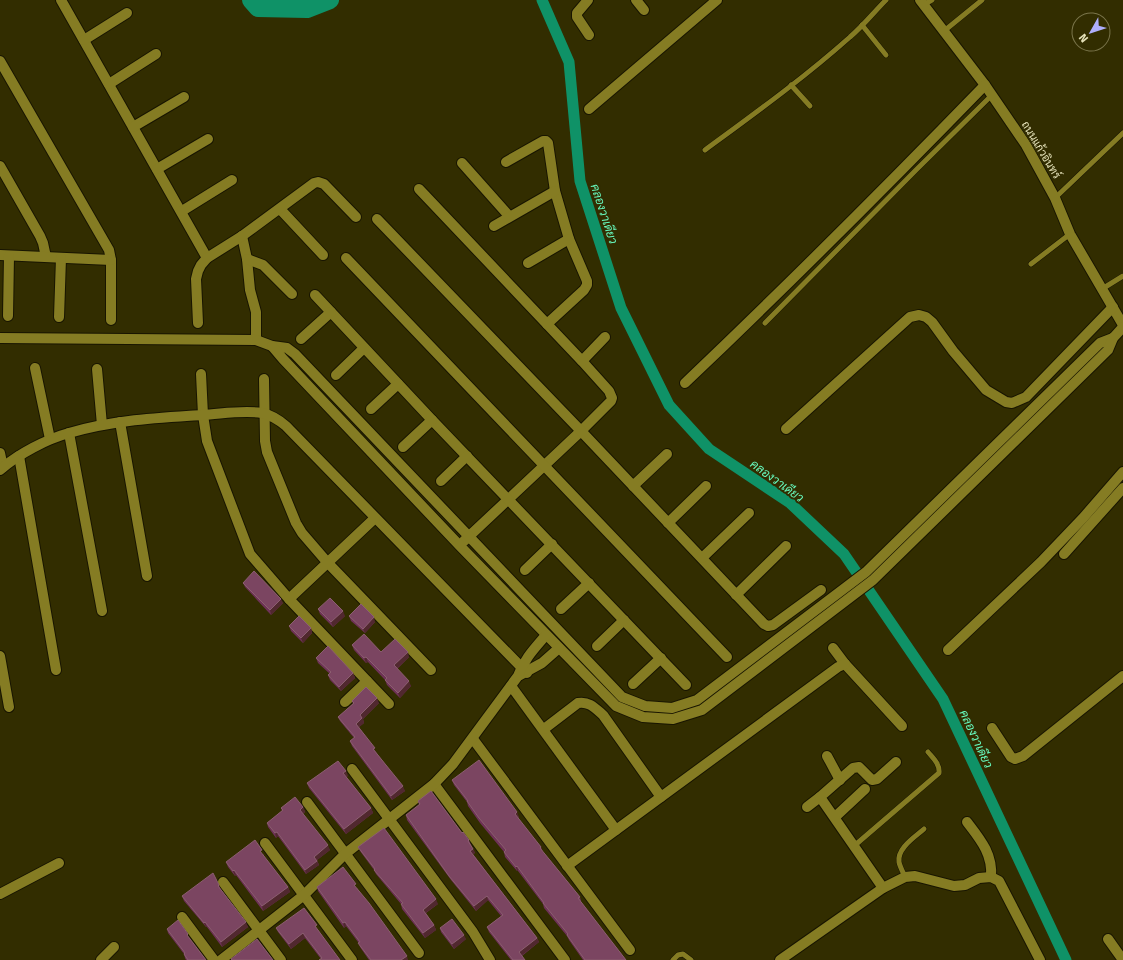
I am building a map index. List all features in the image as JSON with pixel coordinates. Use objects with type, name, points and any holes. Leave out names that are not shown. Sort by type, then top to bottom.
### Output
[{"type":"street","points":[[61,0],[208,258]]},
{"type":"street","points":[[588,0],[577,13],[577,17],[589,34]]},
{"type":"street","points":[[636,0],[644,10]]},
{"type":"street","points":[[589,109],[717,0]]},
{"type":"street","name":"ถนนแก้วอินทร์","points":[[925,2],[944,31],[985,85],[1026,145],[1055,198],[1070,234],[1123,326]]},
{"type":"street","points":[[84,40],[127,13]]},
{"type":"street","points":[[108,84],[156,54]]},
{"type":"street","points":[[0,62],[109,250],[112,260],[111,320]]},
{"type":"street","points":[[685,384],[902,171],[985,85]]},
{"type":"street","points":[[133,127],[184,97]]},
{"type":"street","points":[[157,170],[208,139]]},
{"type":"street","points":[[506,162],[544,140],[549,145],[555,191],[569,239],[587,281],[587,285],[584,290],[547,324]]},
{"type":"street","points":[[462,163],[509,216]]},
{"type":"street","points":[[0,166],[40,236],[46,256]]},
{"type":"street","points":[[182,212],[232,180]]},
{"type":"street","points":[[198,322],[196,279],[198,271],[208,258],[242,236],[314,183],[320,182],[324,184],[356,217]]},
{"type":"street","points":[[419,189],[582,361],[609,391],[612,398],[611,401],[581,431],[460,546]]},
{"type":"street","points":[[494,226],[509,216],[555,191]]},
{"type":"street","points":[[280,209],[323,255]]},
{"type":"street","points":[[377,218],[764,624],[773,626],[821,590]]},
{"type":"street","points":[[242,236],[247,259],[250,290],[256,312],[256,340]]},
{"type":"street","points":[[528,263],[569,239]]},
{"type":"street","points":[[8,316],[5,256],[46,256],[112,260]]},
{"type":"street","points":[[59,317],[61,258]]},
{"type":"street","points":[[346,258],[727,657]]},
{"type":"street","points":[[247,259],[263,265],[292,294]]},
{"type":"street","points":[[315,295],[432,420],[686,685]]},
{"type":"street","points":[[786,429],[910,318],[919,315],[926,317],[932,322],[953,351],[986,390],[1006,402],[1012,403],[1026,397],[1113,307]]},
{"type":"street","points":[[301,339],[331,312]]},
{"type":"street","points":[[272,346],[460,546],[555,640],[616,706],[643,717],[674,719],[702,710],[871,582],[1108,350],[1113,338],[1123,326]]},
{"type":"street","points":[[0,338],[256,340],[272,346],[286,348],[295,354],[469,537],[555,640],[622,697],[645,706],[672,708],[698,700],[864,573],[1100,342],[1113,338]]},
{"type":"street","points":[[582,361],[605,338]]},
{"type":"street","points":[[336,374],[364,348]]},
{"type":"street","points":[[35,368],[50,439]]},
{"type":"street","points":[[97,369],[102,425]]},
{"type":"street","points":[[201,374],[203,415],[207,441],[250,554],[289,599],[389,704]]},
{"type":"street","points":[[264,379],[264,441],[296,524],[327,562],[432,670]]},
{"type":"street","points":[[371,409],[398,384]]},
{"type":"street","points":[[0,453],[2,468],[19,456],[50,439],[69,433],[120,422],[245,411],[264,413],[276,418],[286,426],[522,672]]},
{"type":"street","points":[[403,447],[432,420]]},
{"type":"street","points":[[120,422],[147,576]]},
{"type":"street","points":[[69,433],[102,611]]},
{"type":"street","points":[[633,486],[667,454]]},
{"type":"street","points":[[19,456],[56,670]]},
{"type":"street","points":[[441,480],[467,456]]},
{"type":"street","points":[[983,456],[991,464]]},
{"type":"street","points":[[948,650],[1041,562],[1083,518],[1123,472]]},
{"type":"street","points":[[668,523],[706,486]]},
{"type":"street","points":[[1064,554],[1123,488]]},
{"type":"street","points":[[702,558],[749,513]]},
{"type":"street","points":[[289,599],[375,518]]},
{"type":"street","points":[[525,570],[552,544]]},
{"type":"street","points":[[736,595],[786,546]]},
{"type":"street","points":[[864,573],[871,582]]},
{"type":"street","points":[[561,609],[589,583]]},
{"type":"street","points":[[834,597],[841,605]]},
{"type":"street","points":[[597,646],[624,620]]},
{"type":"street","points":[[522,672],[542,663],[555,640]]},
{"type":"street","points":[[221,960],[304,895],[345,854],[434,784],[453,764],[473,739],[522,672],[530,653],[555,640]]},
{"type":"street","points":[[833,648],[845,664],[902,726]]},
{"type":"street","points":[[761,653],[768,661]]},
{"type":"street","points":[[0,656],[9,707]]},
{"type":"street","points":[[634,684],[661,658]]},
{"type":"street","points":[[567,866],[838,667],[845,664]]},
{"type":"street","points":[[992,728],[1011,757],[1016,759],[1023,756],[1123,676]]},
{"type":"street","points":[[345,702],[368,681]]},
{"type":"street","points":[[511,686],[544,729],[616,830]]},
{"type":"street","points":[[544,729],[578,703],[587,703],[603,715],[661,797]]},
{"type":"street","points":[[473,739],[630,950]]},
{"type":"street","points":[[827,756],[840,780]]},
{"type":"street","points":[[807,807],[853,768],[859,768],[872,780],[877,779],[896,762]]},
{"type":"street","points":[[352,769],[473,932],[490,960]]},
{"type":"street","points":[[434,784],[565,960]]},
{"type":"street","points":[[835,817],[865,789]]},
{"type":"street","points":[[820,797],[882,888]]},
{"type":"street","points":[[307,802],[419,953]]},
{"type":"street","points":[[967,822],[986,848],[992,868],[991,877]]},
{"type":"street","points":[[265,843],[352,960]]},
{"type":"street","points":[[0,894],[59,863]]},
{"type":"street","points":[[780,960],[882,888],[905,877],[915,876],[954,886],[965,885],[979,878],[991,877],[1000,881],[1040,960]]},
{"type":"street","points":[[223,882],[281,960]]},
{"type":"street","points":[[182,917],[214,960]]},
{"type":"street","points":[[1108,939],[1123,960]]},
{"type":"street","points":[[101,960],[114,947]]},
{"type":"lane","points":[[705,150],[791,85],[838,47],[886,0]]},
{"type":"lane","points":[[944,31],[982,0]]},
{"type":"lane","points":[[862,25],[886,55]]},
{"type":"lane","points":[[791,85],[810,106]]},
{"type":"lane","points":[[766,323],[992,95]]},
{"type":"lane","points":[[1055,198],[1123,133]]},
{"type":"lane","points":[[1031,264],[1070,234]]},
{"type":"lane","points":[[1102,289],[1123,276]]},
{"type":"lane","points":[[854,846],[939,774],[940,769],[938,764],[928,752]]},
{"type":"lane","points":[[905,877],[899,861],[900,853],[905,846],[924,829]]},
{"type":"lane","points":[[673,960],[678,955],[683,954],[691,960]]},
{"type":"building","points":[[254,571],[281,599],[270,610],[243,583]]},
{"type":"building","points":[[330,598],[343,611],[331,622],[318,609]]},
{"type":"building","points":[[361,604],[374,617],[363,629],[349,616]]},
{"type":"building","points":[[299,616],[311,628],[301,638],[289,626]]},
{"type":"building","points":[[364,634],[381,652],[395,639],[408,652],[394,665],[409,681],[398,693],[385,680],[387,678],[366,657],[364,658],[352,645]]},
{"type":"building","points":[[328,646],[353,673],[339,687],[328,675],[331,672],[316,658]]},
{"type":"building","points":[[366,687],[377,698],[360,715],[362,718],[356,724],[375,748],[373,749],[403,786],[391,796],[350,741],[355,737],[338,717],[354,703],[352,701]]},
{"type":"building","points":[[479,760],[517,812],[515,814],[541,847],[540,848],[580,897],[578,898],[626,960],[585,960],[567,935],[568,934],[543,903],[517,866],[516,867],[504,852],[506,850],[479,818],[452,780]]},
{"type":"building","points":[[338,761],[346,771],[343,773],[371,808],[344,829],[307,783]]},
{"type":"building","points":[[431,791],[462,833],[463,832],[469,840],[468,841],[473,849],[470,851],[537,938],[519,952],[525,960],[513,960],[487,927],[503,915],[487,896],[474,906],[449,876],[406,815],[420,804],[418,801]]},
{"type":"building","points":[[295,797],[303,807],[300,810],[328,845],[314,857],[317,861],[305,870],[277,832],[275,833],[267,823],[283,810],[281,808]]},
{"type":"building","points":[[384,828],[436,899],[423,910],[434,925],[423,933],[401,904],[403,903],[374,870],[375,869],[358,847]]},
{"type":"building","points":[[255,840],[262,850],[260,851],[288,887],[262,906],[226,862]]},
{"type":"building","points":[[343,867],[356,884],[354,885],[369,903],[407,956],[401,960],[371,960],[358,943],[360,942],[345,922],[343,923],[317,887]]},
{"type":"building","points":[[213,873],[219,885],[218,886],[246,922],[221,942],[182,896]]},
{"type":"building","points":[[304,908],[317,925],[315,926],[340,960],[319,960],[322,958],[303,933],[289,944],[276,928]]},
{"type":"building","points":[[452,919],[464,935],[452,944],[440,928]]},
{"type":"building","points":[[178,920],[188,934],[187,935],[206,960],[188,960],[184,954],[185,953],[167,929]]},
{"type":"building","points":[[257,939],[273,960],[231,959]]},
{"type":"waterway","points":[[251,0],[258,8],[307,9],[330,0]]},
{"type":"waterway","name":"คลองวาเดียว","points":[[542,0],[569,62],[580,181],[621,308],[669,405],[709,449],[790,503],[844,554],[943,699],[1066,960]]}]
